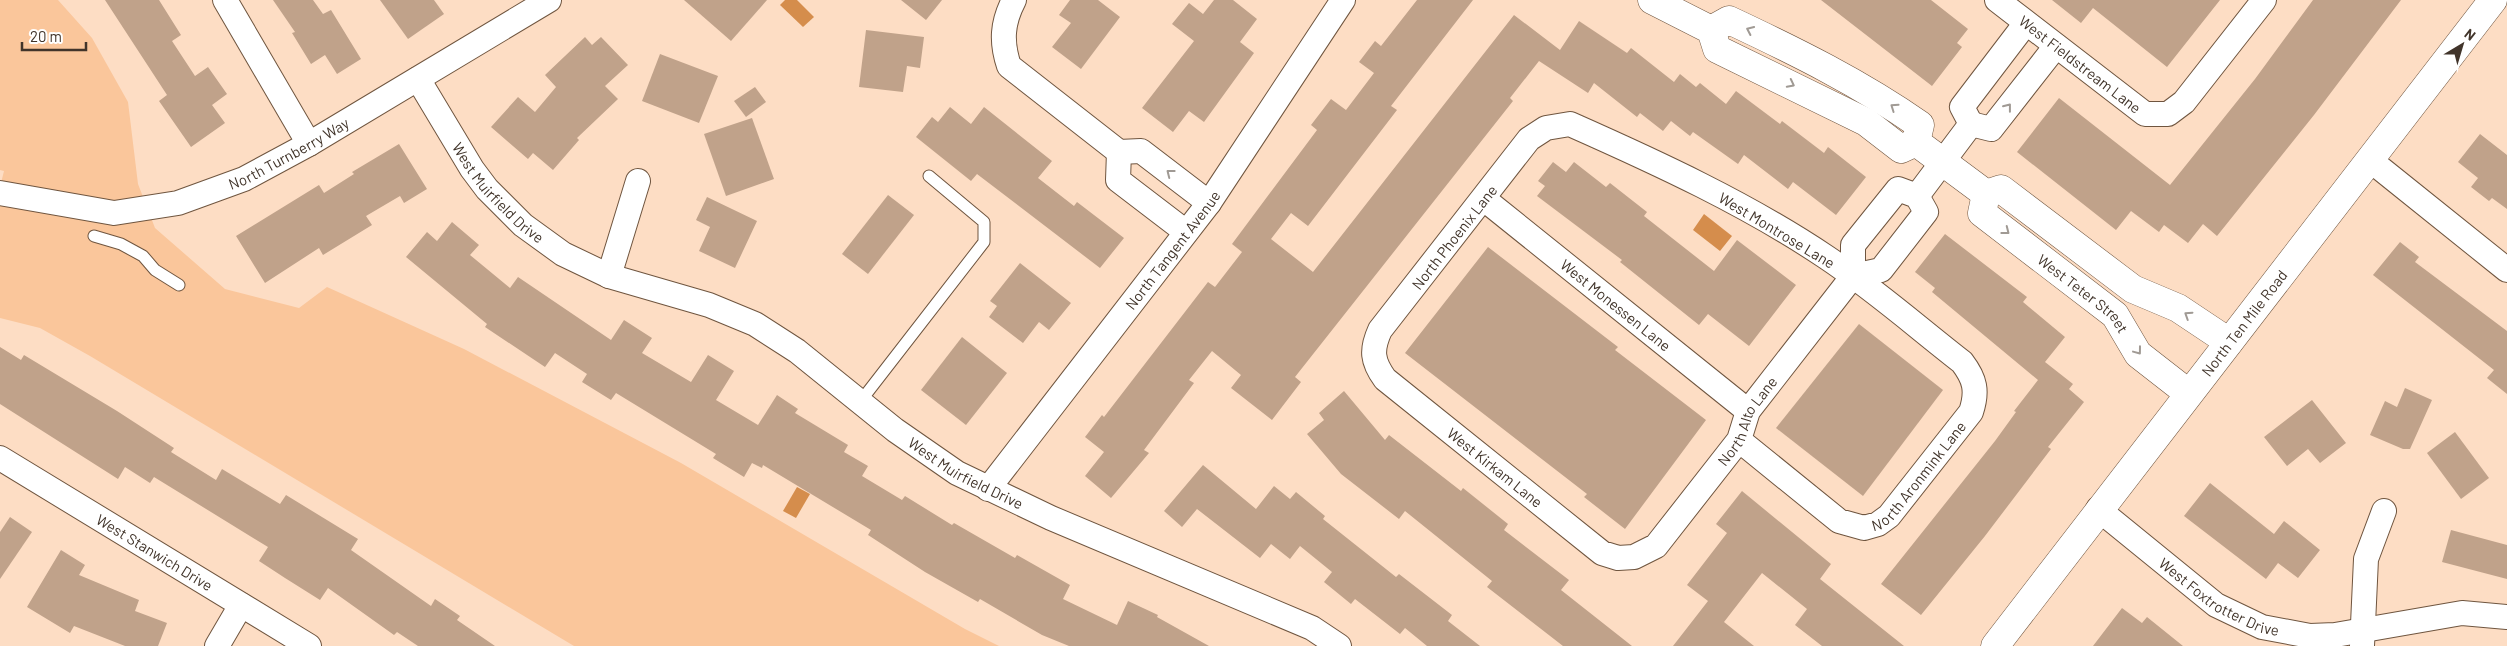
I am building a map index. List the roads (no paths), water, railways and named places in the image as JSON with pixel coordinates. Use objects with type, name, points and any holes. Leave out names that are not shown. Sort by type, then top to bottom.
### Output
[{"type":"street","points":[[225,0],[309,144]]},
{"type":"street","name":"North Turnberry Way","points":[[0,193],[114,213],[178,203],[244,179],[309,144],[418,79],[517,8],[549,0]]},
{"type":"street","points":[[1014,0],[1004,25],[1002,46],[1009,66],[1119,152],[1141,151],[1209,203]]},
{"type":"street","name":"North Tangent Avenue","points":[[988,489],[1209,203],[1342,0]]},
{"type":"street","name":"West Fieldstream Lane","points":[[1998,0],[2145,114],[2168,114],[2184,102],[2264,0]]},
{"type":"street","name":"North Ten Mile Road","points":[[1995,646],[2098,509],[2493,0]]},
{"type":"street","points":[[1659,2],[1711,30],[1717,49],[1866,122],[1901,149],[1916,142],[1986,194],[2001,189],[2133,289],[2178,308],[2229,342]]},
{"type":"street","points":[[2026,23],[1962,107],[1971,124],[1991,129],[2056,46]]},
{"type":"street","name":"West Muirfield Drive","points":[[418,79],[472,169],[504,208],[529,230],[563,254],[609,276],[709,305],[755,324],[797,351],[895,430],[957,473],[988,489],[1312,628],[1339,646]]},
{"type":"street","name":"West Montrose Lane","points":[[1546,128],[1570,124],[1607,140],[1727,199],[1818,252],[1853,276],[1962,362],[1971,374],[1976,387]]},
{"type":"street","points":[[1917,196],[1971,124]]},
{"type":"street","name":"North Phoenix Lane","points":[[1372,354],[1380,330],[1530,139],[1546,128]]},
{"type":"street","points":[[1119,152],[1118,180],[1186,232]]},
{"type":"street","points":[[2370,160],[2507,270]]},
{"type":"street","points":[[609,276],[638,181]]},
{"type":"street","points":[[1898,189],[1917,196],[1926,212],[1881,270],[1853,276],[1853,246],[1898,189]]},
{"type":"street","name":"West Teter Street","points":[[1986,194],[1982,213],[2115,316],[2138,354],[2188,394]]},
{"type":"street","name":"West Monessen Lane","points":[[1484,199],[1748,411]]},
{"type":"street","name":"North Alto Lane","points":[[1634,557],[1656,546],[1739,440],[1748,411],[1853,276]]},
{"type":"street","name":"West Kirkam Lane","points":[[1372,354],[1376,366],[1385,378],[1602,553],[1618,558],[1634,557]]},
{"type":"street","name":"North Aronmink Lane","points":[[1739,440],[1839,520],[1864,528],[1878,524],[1890,516],[1971,412],[1976,387]]},
{"type":"street","name":"West Stanwich Drive","points":[[0,458],[309,646]]},
{"type":"street","name":"West Foxtrotter Drive","points":[[2098,509],[2216,606],[2262,627],[2310,636],[2362,639],[2462,613],[2507,617]]},
{"type":"street","points":[[2362,639],[2366,559],[2384,511]]},
{"type":"street","points":[[217,646],[241,605]]},
{"type":"lane","points":[[860,402],[984,242],[984,222],[929,176]]},
{"type":"lane","points":[[94,236],[121,244],[143,256],[155,270],[179,285]]}]
